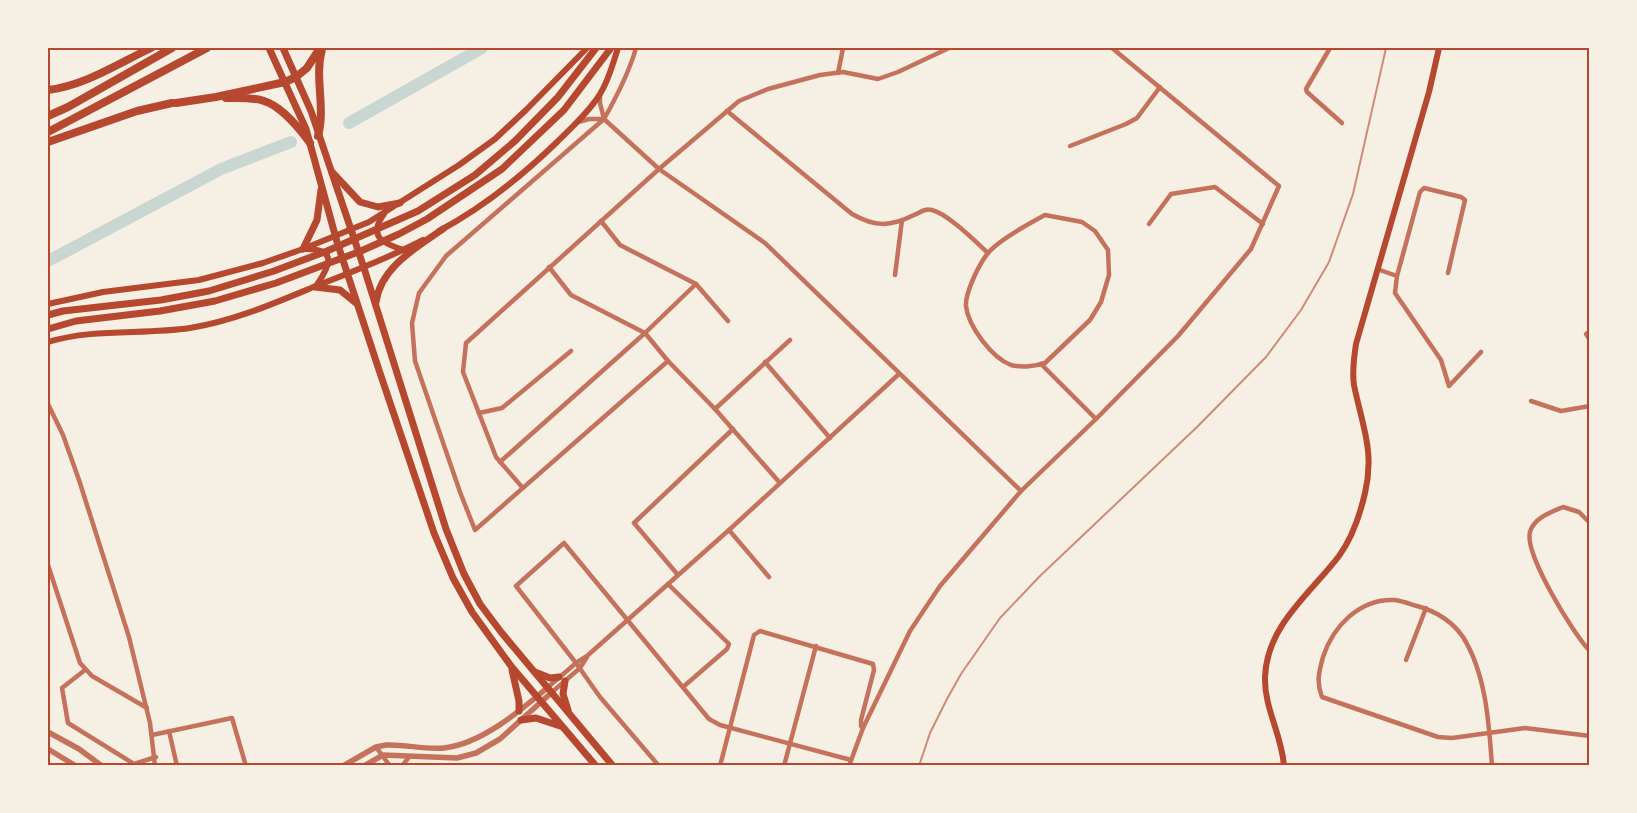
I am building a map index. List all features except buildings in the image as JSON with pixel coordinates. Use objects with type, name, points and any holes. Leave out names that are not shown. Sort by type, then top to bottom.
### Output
[{"type":"highway","points":[[48,90],[79,82],[151,48]]},
{"type":"highway","points":[[48,116],[68,107],[172,48]]},
{"type":"highway","points":[[48,132],[206,48]]},
{"type":"highway","points":[[48,142],[137,111],[285,82],[296,78],[307,68],[321,48]]},
{"type":"highway","points":[[318,131],[321,109],[319,64],[321,48]]},
{"type":"highway","points":[[216,97],[265,101],[288,117],[307,136]]},
{"type":"main road","points":[[269,48],[307,136],[335,235],[358,305],[434,533],[453,578],[472,612],[511,666],[596,766]]},
{"type":"main road","points":[[283,48],[318,131],[364,268],[446,529],[464,574],[480,604],[501,632],[613,766]]},
{"type":"main road","points":[[48,304],[102,292],[198,280],[263,262],[369,222],[459,165],[495,139],[587,48]]},
{"type":"main road","points":[[48,315],[63,311],[127,304],[209,291],[274,271],[327,251],[418,211],[475,175],[515,141],[558,97],[596,48]]},
{"type":"main road","points":[[48,329],[76,321],[215,301],[276,283],[360,250],[427,219],[502,169],[564,110],[611,48]]},
{"type":"main road","points":[[48,342],[95,334],[157,331],[201,326],[222,321],[258,310],[405,250],[487,201],[514,180],[578,122],[600,94],[608,78],[618,48]]},
{"type":"main road","points":[[1284,766],[1279,739],[1266,695],[1265,676],[1268,656],[1275,637],[1287,616],[1339,556],[1349,539],[1361,508],[1369,473],[1370,454],[1364,421],[1354,384],[1353,363],[1360,327],[1430,92],[1439,48]]},
{"type":"main road","points":[[328,164],[360,202],[378,207],[400,202]]},
{"type":"main road","points":[[302,248],[316,220],[320,204],[321,184]]},
{"type":"main road","points":[[386,211],[377,226],[378,235],[381,240],[390,246],[405,250]]},
{"type":"main road","points":[[376,308],[378,291],[387,275],[409,253],[442,229]]},
{"type":"main road","points":[[302,248],[319,249],[326,253],[328,258],[325,273],[315,287]]},
{"type":"main road","points":[[315,287],[340,290],[358,305]]},
{"type":"main road","points":[[511,666],[518,691],[519,711]]},
{"type":"main road","points":[[533,671],[550,678],[562,679],[563,694],[569,713]]},
{"type":"main road","points":[[521,720],[541,719],[562,727]]},
{"type":"street","points":[[636,48],[630,68],[604,119],[446,256],[419,293],[412,323],[415,361],[475,530],[668,361]]},
{"type":"street","points":[[838,73],[843,48]]},
{"type":"street","points":[[522,487],[496,457],[463,372],[466,343],[659,169],[739,101],[768,88],[820,75],[843,72],[878,79],[898,72],[949,48]]},
{"type":"street","points":[[659,766],[614,716],[580,668],[516,586],[564,543],[709,719],[720,725],[850,763],[863,728],[910,631],[940,586],[1021,491],[1178,336],[1251,249],[1279,186],[1112,48]]},
{"type":"street","points":[[1330,48],[1306,89],[1342,123]]},
{"type":"street","points":[[1070,146],[1137,118],[1160,87]]},
{"type":"street","points":[[600,94],[604,119],[659,169],[765,243],[1021,491]]},
{"type":"street","points":[[727,111],[852,214],[867,222],[887,225],[924,209],[933,210],[951,220],[988,252]]},
{"type":"street","points":[[578,122],[589,119],[604,119]]},
{"type":"street","points":[[1149,224],[1171,194],[1215,188],[1262,224]]},
{"type":"street","points":[[1448,273],[1465,200],[1461,197],[1424,188],[1420,192],[1397,276],[1395,293],[1441,360],[1449,386],[1481,352]]},
{"type":"street","points":[[1045,216],[1082,222],[1095,231],[1108,250],[1109,275],[1101,302],[1090,320],[1041,364],[1036,366],[1012,365],[1001,358],[989,349],[968,317],[966,304],[969,292],[988,252],[1026,225],[1045,216]]},
{"type":"street","points":[[895,275],[902,220]]},
{"type":"street","points":[[601,221],[620,245],[696,284],[728,321]]},
{"type":"street","points":[[549,268],[571,295],[645,333],[668,361],[715,408],[780,483]]},
{"type":"street","points":[[1377,270],[1397,276]]},
{"type":"street","points":[[500,462],[645,333],[696,284]]},
{"type":"street","points":[[1588,332],[1590,340]]},
{"type":"street","points":[[715,408],[790,340]]},
{"type":"street","points":[[479,413],[502,408],[571,351]]},
{"type":"street","points":[[766,362],[830,438]]},
{"type":"street","points":[[1041,364],[1096,419]]},
{"type":"street","points":[[364,766],[383,755],[458,758],[476,753],[500,739],[576,663],[587,656],[729,530],[899,374]]},
{"type":"street","points":[[1531,401],[1561,411],[1590,406]]},
{"type":"street","points":[[48,404],[79,480],[129,637],[147,708],[156,758],[155,766]]},
{"type":"street","points":[[678,575],[634,523],[733,429]]},
{"type":"street","points":[[1590,523],[1579,512],[1563,507],[1539,519],[1530,531],[1529,543],[1562,612],[1581,642],[1590,651]]},
{"type":"street","points":[[729,530],[769,576]]},
{"type":"street","points":[[48,565],[80,663],[92,676],[147,708]]},
{"type":"street","points":[[668,584],[729,644],[727,649],[683,687]]},
{"type":"street","points":[[1492,766],[1490,732],[1483,691],[1471,653],[1462,636],[1440,615],[1426,608],[1395,600],[1375,602],[1356,611],[1340,625],[1327,645],[1318,674],[1318,687],[1322,697],[1438,737],[1452,738],[1490,732],[1525,728],[1588,736],[1590,728]]},
{"type":"street","points":[[1406,660],[1426,608]]},
{"type":"street","points":[[720,766],[754,635],[760,631],[873,664],[874,670],[861,720],[863,728]]},
{"type":"street","points":[[784,766],[816,646]]},
{"type":"street","points":[[562,679],[580,668],[587,656]]},
{"type":"street","points":[[85,670],[62,688],[68,723],[134,764],[156,758]]},
{"type":"street","points":[[343,766],[376,747],[394,745],[444,748],[458,745],[496,727],[538,700]]},
{"type":"street","points":[[152,735],[232,718],[246,766]]},
{"type":"street","points":[[169,731],[177,766]]},
{"type":"street","points":[[48,732],[78,749],[102,766]]},
{"type":"street","points":[[376,747],[388,765]]},
{"type":"street","points":[[48,749],[76,766]]},
{"type":"street","points":[[402,766],[409,757]]},
{"type":"waterway","points":[[349,123],[482,48]]},
{"type":"waterway","points":[[48,261],[221,169],[291,142]]},
{"type":"railway","points":[[919,766],[930,733],[947,699],[961,674],[1000,618],[1039,577],[1197,427],[1266,357],[1301,310],[1329,262],[1353,194],[1386,48]]}]
